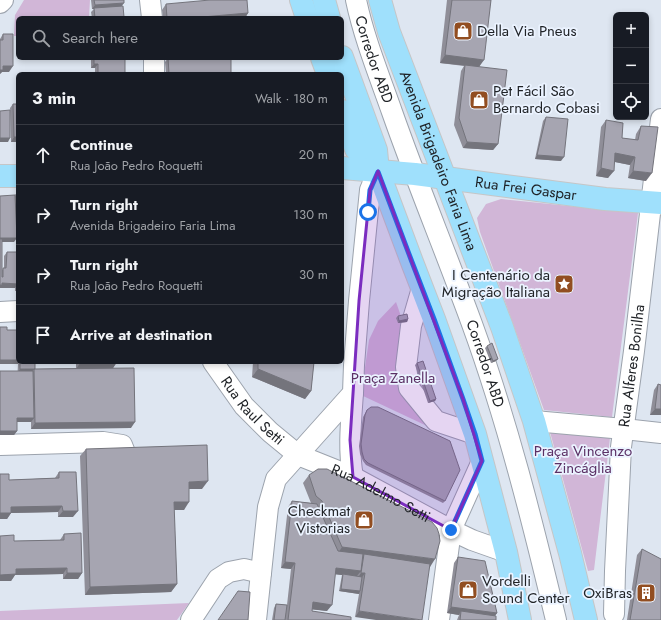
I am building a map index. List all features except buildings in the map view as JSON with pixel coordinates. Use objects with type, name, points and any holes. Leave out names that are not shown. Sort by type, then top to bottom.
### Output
[{"type":"main road","points":[[301,0],[306,16]]},
{"type":"main road","points":[[324,0],[328,16]]},
{"type":"main road","name":"Avenida Brigadeiro Faria Lima","points":[[380,0],[389,32],[502,327],[534,421],[570,553],[586,620]]},
{"type":"main road","points":[[323,60],[327,72]]},
{"type":"main road","points":[[343,60],[376,150],[378,172],[434,319],[475,434],[506,552],[520,620]]},
{"type":"main road","points":[[344,116],[356,149],[378,172]]},
{"type":"main road","name":"Rua Frei Gaspar","points":[[344,168],[415,174],[605,199],[656,203]]},
{"type":"main road","points":[[0,176],[16,176]]},
{"type":"street","points":[[150,0],[152,16]]},
{"type":"street","name":"Corredor ABD","points":[[356,0],[373,60],[484,360],[521,478],[556,620]]},
{"type":"street","points":[[154,60],[154,72]]},
{"type":"street","name":"Rua Alferes Bonilha","points":[[614,614],[621,447],[656,203],[661,119]]},
{"type":"street","points":[[353,478],[350,440],[359,301],[370,190],[378,172]]},
{"type":"street","points":[[422,288],[411,326],[406,368],[409,388],[436,421],[475,434]]},
{"type":"street","points":[[0,312],[16,311]]},
{"type":"street","name":"Rua Raul Setti","points":[[214,364],[244,406],[270,432],[298,455]]},
{"type":"street","points":[[256,620],[268,507],[276,479],[353,393]]},
{"type":"street","points":[[534,421],[661,433]]},
{"type":"street","points":[[0,445],[103,442],[122,445],[126,455]]},
{"type":"street","name":"Rua Adelmo Setti","points":[[298,455],[353,478],[472,540],[506,552]]},
{"type":"street","points":[[439,620],[451,530],[482,461]]},
{"type":"street","points":[[191,620],[218,579],[229,572],[244,569],[261,572]]},
{"type":"highlighted area","points":[[378,171],[463,399],[482,461],[451,530],[353,477],[350,440],[359,301],[370,190]]},
{"type":"green space","points":[[24,0],[90,0],[89,16],[16,16],[16,36],[14,36],[15,15]]},
{"type":"green space","points":[[501,199],[638,213],[612,417],[544,410],[480,232],[477,218],[486,204]]},
{"type":"green space","name":"Praça Zanella","points":[[396,302],[442,433],[361,395],[369,340],[378,321]]},
{"type":"green space","name":"Praça Vincenzo Zincáglia","points":[[550,432],[610,438],[594,570],[588,571]]},
{"type":"green space","points":[[189,603],[177,620],[0,620],[0,611]]},
{"type":"place","name":"Della Via Pneus","points":[[463,31]]},
{"type":"place","name":"Pet Fácil São Bernardo Cobasi","points":[[479,100]]},
{"type":"place","name":"I Centenário da Migração Italiana","points":[[564,284]]},
{"type":"place","name":"Checkmat Vistorias","points":[[364,520]]},
{"type":"place","name":"Vordelli Sound Center","points":[[468,590]]},
{"type":"place","name":"OxiBras","points":[[646,593]]},
{"type":"route","points":[[368,212],[370,190],[378,172],[434,319],[475,434],[482,461],[451,530]]}]
